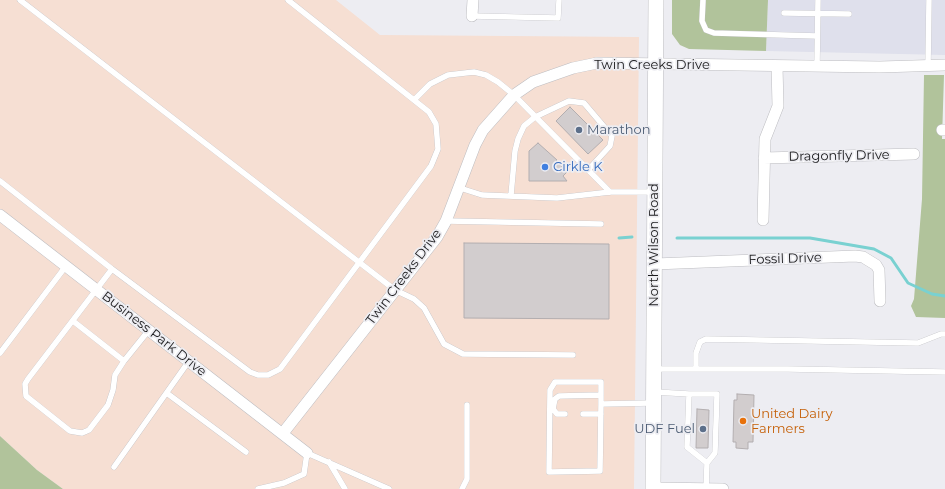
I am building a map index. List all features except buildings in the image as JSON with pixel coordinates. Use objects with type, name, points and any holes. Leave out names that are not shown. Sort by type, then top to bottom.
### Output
[{"type":"main road","name":"North Wilson Road","points":[[653,488],[656,0]]},
{"type":"street","points":[[472,16],[473,0]]},
{"type":"street","name":"Twin Creeks Drive","points":[[283,433],[437,236],[446,221],[460,188],[475,145],[483,130],[514,95],[533,82],[573,68],[597,64],[777,66],[945,65]]},
{"type":"street","points":[[763,220],[765,139],[778,106],[777,66]]},
{"type":"street","name":"Dragonfly Drive","points":[[764,158],[914,154]]},
{"type":"street","name":"Business Park Drive","points":[[0,215],[307,453]]},
{"type":"street","name":"Fossil Drive","points":[[655,264],[863,257],[876,265],[880,270],[880,301]]},
{"type":"street","points":[[653,488],[723,489]]},
{"type":"lane","points":[[20,0],[395,290],[414,299],[424,308],[444,344],[463,354],[573,355]]},
{"type":"lane","points":[[0,181],[112,269],[250,372],[268,375],[280,369],[431,166],[438,149],[436,124],[429,112],[415,99],[288,0]]},
{"type":"lane","points":[[472,16],[558,18],[559,0]]},
{"type":"lane","points":[[703,0],[702,21],[706,30],[714,33],[817,36]]},
{"type":"lane","points":[[817,66],[818,0]]},
{"type":"lane","points":[[928,66],[929,0]]},
{"type":"lane","points":[[784,13],[849,14]]},
{"type":"lane","points":[[415,99],[430,84],[440,78],[461,72],[474,72],[486,75],[498,82],[514,95],[534,117],[610,192]]},
{"type":"lane","points":[[511,195],[518,139],[524,126],[534,117],[569,101],[584,103],[612,136],[610,146],[588,170]]},
{"type":"lane","points":[[460,188],[482,195],[557,198],[610,192],[654,192]]},
{"type":"lane","points":[[446,221],[601,224]]},
{"type":"lane","points":[[0,353],[66,266]]},
{"type":"lane","points":[[112,269],[25,384],[26,396],[30,401],[58,423],[76,434],[90,430],[108,405],[114,390],[115,375],[124,361],[149,330]]},
{"type":"lane","points":[[73,321],[124,361]]},
{"type":"lane","points":[[696,369],[696,353],[700,342],[706,339],[918,343],[940,334],[945,334]]},
{"type":"lane","points":[[114,467],[168,394],[189,361]]},
{"type":"lane","points":[[653,369],[788,368],[945,372]]},
{"type":"lane","points":[[555,382],[601,382],[601,404],[600,471],[549,472],[550,390],[555,382]]},
{"type":"lane","points":[[168,394],[246,452]]},
{"type":"lane","points":[[689,394],[687,447],[707,462]]},
{"type":"lane","points":[[601,404],[689,394],[717,394],[715,453],[707,462],[706,489]]},
{"type":"lane","points":[[565,414],[557,414],[553,409],[555,399],[559,396],[602,395]]},
{"type":"lane","points":[[462,489],[467,479],[467,405]]},
{"type":"lane","points":[[583,414],[601,414]]},
{"type":"lane","points":[[258,489],[284,483],[304,474],[307,453],[389,489]]},
{"type":"lane","points":[[328,462],[345,489]]},
{"type":"shaded area","points":[[0,0],[336,0],[380,35],[639,37],[634,489],[63,489],[37,470],[0,436]]},
{"type":"shaded area","points":[[768,0],[945,0],[945,55],[766,51]]},
{"type":"green space","points":[[672,0],[768,0],[766,51],[689,49],[680,45],[672,34]]},
{"type":"green space","points":[[924,75],[944,75],[942,139],[945,139],[945,318],[916,317],[911,306],[914,299],[922,199]]},
{"type":"green space","points":[[0,436],[37,470],[63,489],[0,489]]},
{"type":"waterway","points":[[619,238],[632,237]]},
{"type":"waterway","points":[[677,238],[810,238],[874,249],[891,258],[908,283],[932,294],[945,296]]},
{"type":"place","name":"Marathon","points":[[579,130]]},
{"type":"place","name":"Cirkle K","points":[[545,167]]},
{"type":"place","name":"United Dairy Farmers","points":[[743,421]]},
{"type":"place","name":"UDF Fuel","points":[[703,429]]}]
